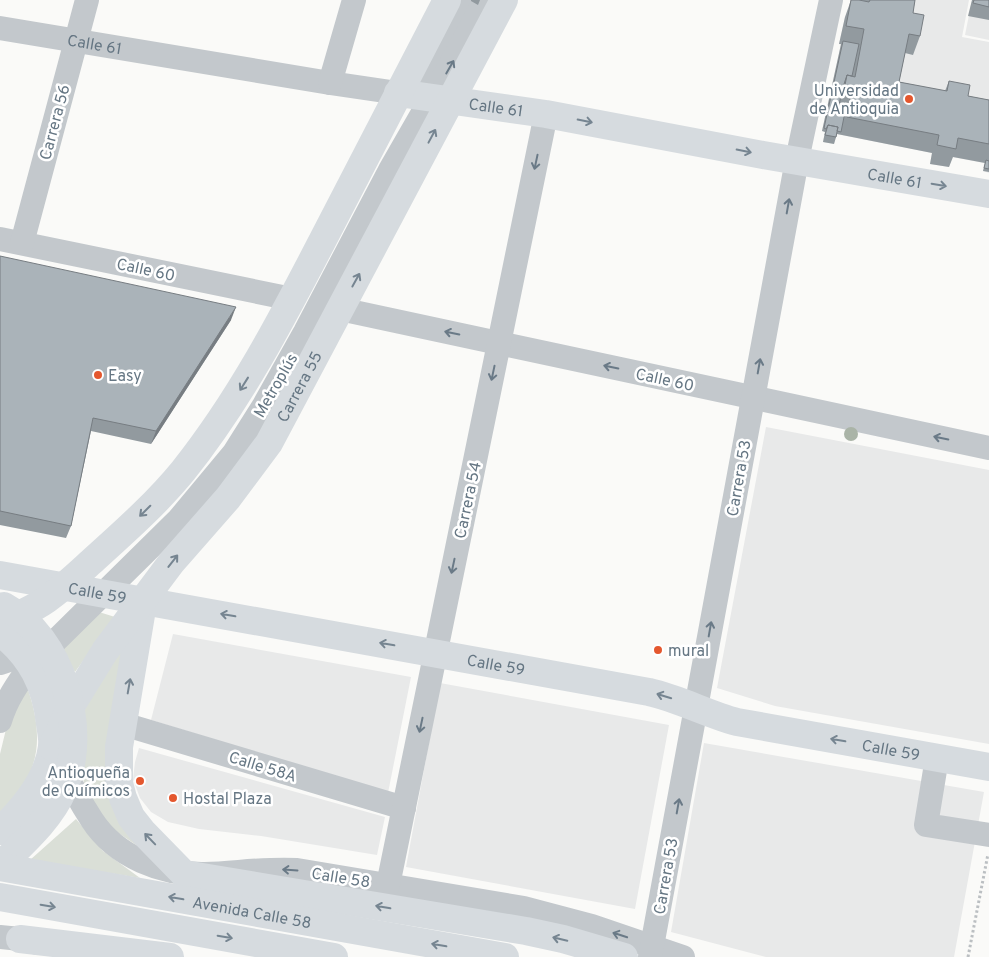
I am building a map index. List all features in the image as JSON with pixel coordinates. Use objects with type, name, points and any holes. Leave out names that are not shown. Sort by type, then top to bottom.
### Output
[{"type":"main road","name":"Carrera 55","points":[[3,855],[26,803],[47,765],[52,747],[71,706],[105,651],[177,555],[228,498],[257,460],[281,423],[340,309],[424,97],[446,0]]},
{"type":"main road","name":"Carrera 55","points":[[5,617],[38,604],[63,586],[111,544],[182,472],[232,404],[292,299],[424,97],[504,0]]},
{"type":"main road","name":"Calle 61","points":[[424,97],[546,114],[763,155],[989,194]]},
{"type":"main road","name":"Calle 59","points":[[0,575],[649,692],[676,699],[737,722],[989,767]]},
{"type":"main road","points":[[144,600],[119,747],[119,783],[131,817],[184,874],[526,931],[624,957]]},
{"type":"main road","points":[[5,617],[28,654],[43,689],[48,706],[52,747]]},
{"type":"main road","points":[[3,855],[50,813],[68,777],[72,746],[71,706],[66,684],[57,666],[28,654]]},
{"type":"main road","name":"Avenida Calle 58","points":[[3,855],[504,957]]},
{"type":"main road","name":"Avenida Calle 58","points":[[0,897],[334,957]]},
{"type":"main road","points":[[10,938],[170,957]]},
{"type":"street","name":"Carrera 56","points":[[11,241],[76,41],[87,0]]},
{"type":"street","points":[[330,84],[354,0]]},
{"type":"street","name":"Metroplús","points":[[0,721],[28,654],[179,519],[234,453],[263,407],[305,332],[390,170],[466,0]]},
{"type":"street","name":"Metroplús","points":[[424,97],[456,55],[485,0]]},
{"type":"street","name":"Carrera 53","points":[[651,951],[797,160],[830,0]]},
{"type":"street","name":"Calle 61","points":[[0,28],[330,84],[424,97]]},
{"type":"street","name":"Carrera 54","points":[[388,885],[546,114]]},
{"type":"street","name":"Calle 60","points":[[11,241],[292,299]]},
{"type":"street","name":"Calle 60","points":[[340,309],[989,448]]},
{"type":"street","name":"Calle 58A","points":[[123,724],[404,808]]},
{"type":"street","name":"Calle 58","points":[[52,747],[93,821],[119,847],[148,864],[184,874],[284,869],[524,908],[557,916],[651,951],[683,957]]},
{"type":"street","points":[[937,758],[926,825],[989,835]]},
{"type":"street","points":[[10,938],[52,946],[82,957]]},
{"type":"path","points":[[968,957],[989,846]]},
{"type":"shaded area","name":"Universidad de Antioquia","points":[[851,0],[969,0],[962,37],[989,42],[989,173],[983,171],[984,163],[952,157],[949,167],[930,164],[932,153],[836,134],[834,144],[823,142],[825,132],[822,131],[841,45],[839,44]]},
{"type":"shaded area","points":[[972,0],[989,0],[989,40],[965,35]]},
{"type":"shaded area","points":[[766,427],[989,470],[989,744],[775,706],[717,688]]},
{"type":"shaded area","points":[[99,612],[115,617],[75,672],[62,650]]},
{"type":"shaded area","points":[[173,634],[411,677],[388,793],[151,720]]},
{"type":"shaded area","points":[[132,635],[108,757],[148,853],[114,830],[96,810],[84,783],[80,757],[81,706]]},
{"type":"shaded area","points":[[440,683],[669,725],[635,909],[406,867]]},
{"type":"shaded area","points":[[27,687],[36,722],[37,746],[35,758],[26,780],[0,814],[0,754],[8,721]]},
{"type":"shaded area","points":[[704,743],[984,792],[954,957],[766,957],[671,932]]},
{"type":"shaded area","points":[[139,748],[385,817],[377,855],[261,836],[199,829],[168,822],[151,812],[140,798],[133,779]]},
{"type":"shaded area","points":[[76,819],[103,851],[140,878],[30,860]]},
{"type":"building","points":[[851,0],[869,2],[870,0],[915,0],[913,13],[924,15],[920,36],[909,34],[899,82],[947,91],[949,81],[970,85],[968,96],[989,100],[989,144],[958,138],[956,149],[937,145],[939,135],[847,117],[851,92],[844,90],[847,75],[855,77],[864,29],[846,26]]},
{"type":"building","points":[[974,0],[989,0],[989,7],[973,3]]},
{"type":"building","points":[[843,41],[859,44],[852,76],[847,75],[842,90],[839,105],[846,107],[841,132],[837,131],[838,127],[828,125],[826,129],[824,128]]},
{"type":"building","points":[[828,125],[838,127],[836,137],[825,135]]},
{"type":"building","points":[[986,160],[989,161],[989,169],[984,168]]},
{"type":"building","name":"Easy","points":[[0,256],[236,307],[156,431],[93,418],[71,526],[0,511]]},
{"type":"place","name":"Universidad de Antioquia","points":[[909,99]]},
{"type":"place","name":"Easy","points":[[98,375]]},
{"type":"place","name":"mural","points":[[658,650]]},
{"type":"place","name":"Antioqueña de Químicos","points":[[140,781]]},
{"type":"place","name":"Hostal Plaza","points":[[173,798]]}]
